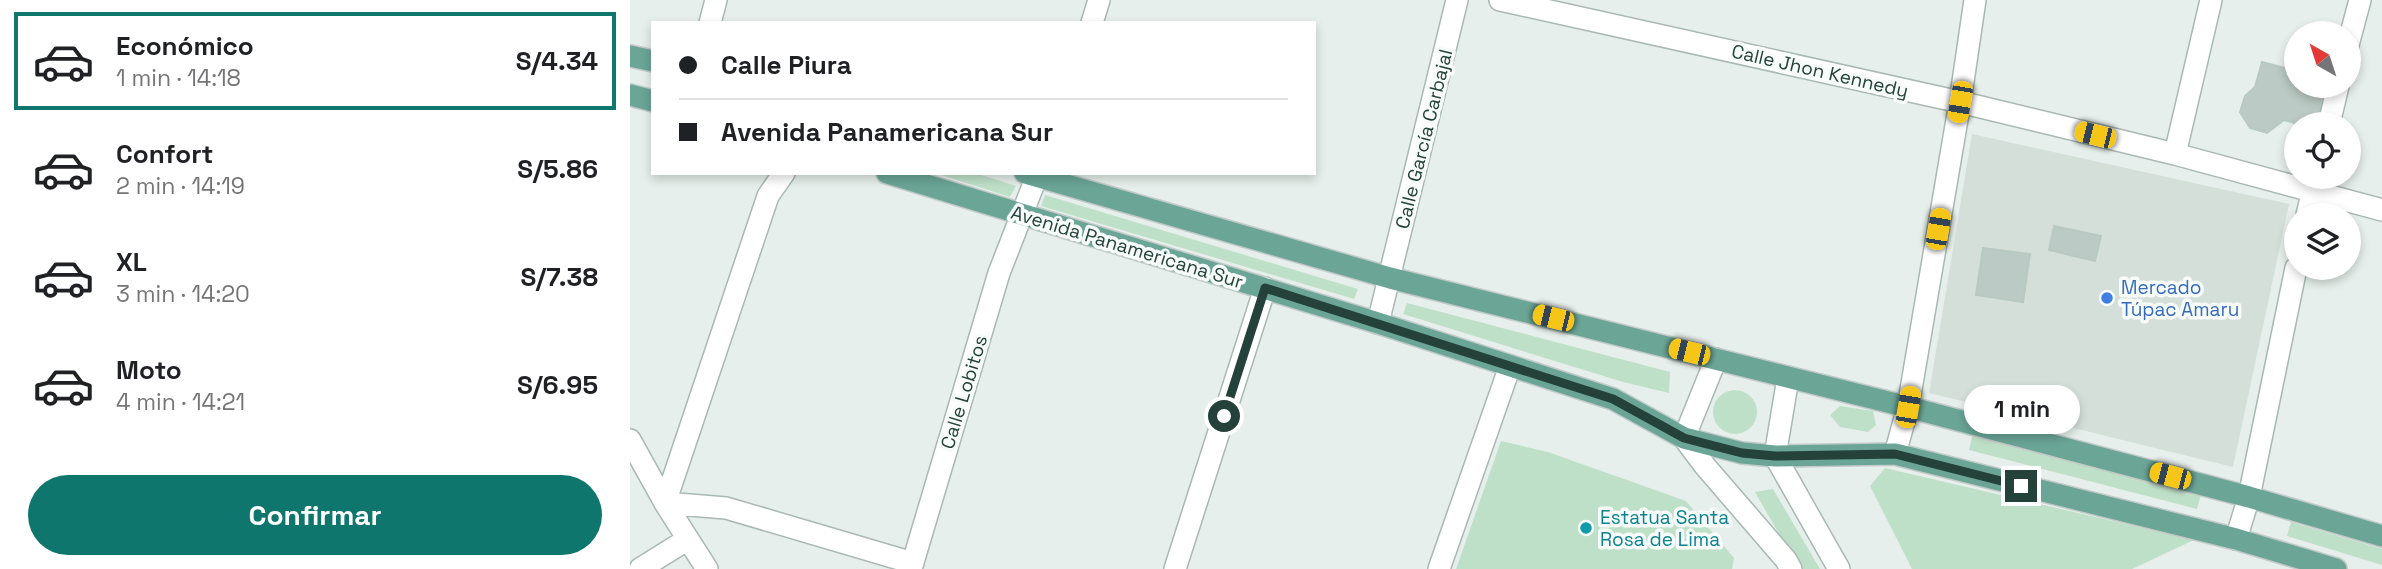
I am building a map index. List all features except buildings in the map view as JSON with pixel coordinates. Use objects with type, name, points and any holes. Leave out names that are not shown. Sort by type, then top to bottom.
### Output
[{"type":"main road","points":[[630,56],[651,61]]},
{"type":"main road","points":[[630,95],[651,100]]},
{"type":"main road","name":"Avenida Panamericana Sur","points":[[893,175],[1265,288],[1613,399],[1684,438],[1742,453],[1775,456],[1895,454],[2235,540],[2336,569]]},
{"type":"main road","points":[[1036,175],[1390,278],[1908,407],[2249,497],[2382,536]]},
{"type":"street","points":[[711,21],[716,0]]},
{"type":"street","points":[[1093,21],[1099,0]]},
{"type":"street","name":"Calle García Carbajal","points":[[1377,323],[1457,0]]},
{"type":"street","name":"Calle Jhon Kennedy","points":[[1500,0],[1960,102],[2284,178]]},
{"type":"street","points":[[1895,454],[1908,407],[1975,0]]},
{"type":"street","points":[[2175,154],[2211,0]]},
{"type":"street","points":[[2354,21],[2360,0]]},
{"type":"street","points":[[665,503],[768,197],[783,175]]},
{"type":"street","name":"Calle Lobitos","points":[[912,566],[999,273],[1021,216],[1033,175]]},
{"type":"street","name":"Calle Jhon Kennedy","points":[[2327,189],[2382,210]]},
{"type":"street","points":[[2235,540],[2249,497],[2294,280]]},
{"type":"street","points":[[1175,569],[1265,288]]},
{"type":"street","points":[[1716,359],[1684,438],[1783,566]]},
{"type":"street","points":[[1439,569],[1510,366]]},
{"type":"street","points":[[1788,378],[1775,456],[1839,569]]},
{"type":"street","points":[[630,440],[665,503],[707,569]]},
{"type":"street","points":[[665,503],[726,508],[912,566]]},
{"type":"street","points":[[640,569],[688,539]]},
{"type":"shaded area","name":"Mercado Túpac Amaru","points":[[1972,134],[2284,203],[2284,227],[2233,467],[1929,393]]},
{"type":"green space","points":[[941,175],[981,175],[1016,186],[1010,197]]},
{"type":"green space","points":[[1045,195],[1358,289],[1354,299],[1041,206]]},
{"type":"green space","points":[[1407,303],[1670,372],[1669,393],[1623,382],[1403,314]]},
{"type":"green space","points":[[1735,390],[1750,397],[1757,412],[1750,427],[1735,434],[1720,427],[1713,412],[1720,397]]},
{"type":"green space","points":[[1840,406],[1873,411],[1876,425],[1868,432],[1840,427],[1830,415]]},
{"type":"green space","points":[[1973,433],[2202,491],[2197,509],[1969,450]]},
{"type":"green space","points":[[1501,441],[1548,452],[1686,501],[1734,558],[1732,569],[1456,569]]},
{"type":"green space","points":[[1885,468],[2194,540],[2132,569],[1912,569],[1870,486]]},
{"type":"green space","points":[[1773,489],[1820,569],[1799,569],[1755,492]]},
{"type":"green space","points":[[2291,522],[2382,549],[2382,565],[2287,536]]},
{"type":"place","name":"Mercado Túpac Amaru","points":[[2107,298]]},
{"type":"place","name":"Estatua Santa Rosa de Lima","points":[[1586,528]]},
{"type":"route","points":[[1224,416],[1265,288],[1613,399],[1684,438],[1703,443],[1742,453],[1775,456],[1895,454],[2021,486]]}]
